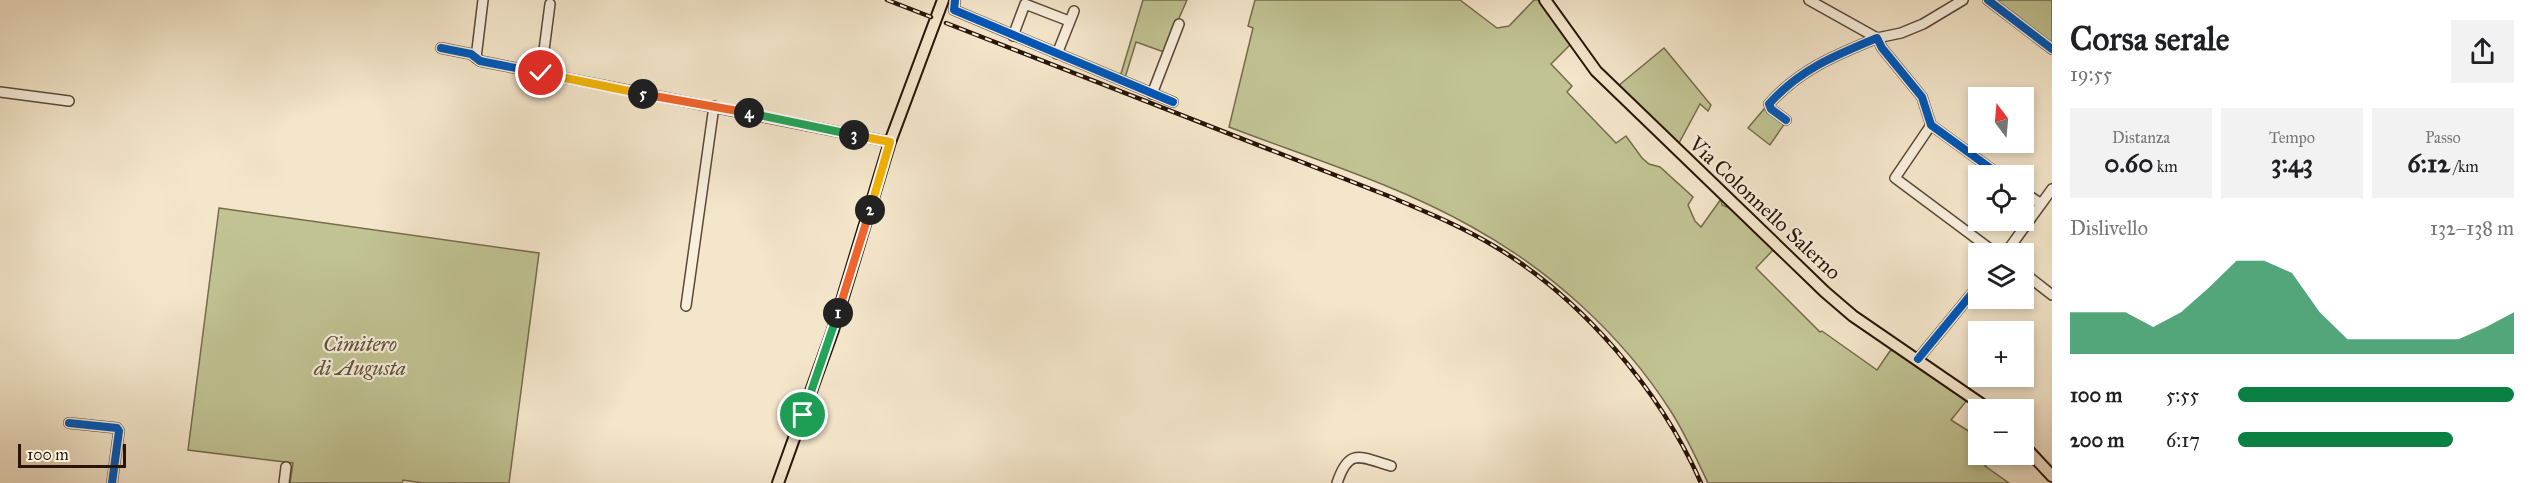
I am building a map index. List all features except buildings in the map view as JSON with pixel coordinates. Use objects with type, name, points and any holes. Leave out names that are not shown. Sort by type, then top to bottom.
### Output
[{"type":"main road","points":[[778,483],[833,330],[890,142],[943,0]]},
{"type":"main road","name":"Via Colonnello Salerno","points":[[1545,0],[1596,71],[1825,292],[1853,316],[1974,399]]},
{"type":"main road","points":[[2034,457],[2052,476]]},
{"type":"street","points":[[476,58],[483,0]]},
{"type":"street","points":[[955,0],[954,10],[1173,102]]},
{"type":"street","points":[[1809,0],[1877,38],[1882,48],[1922,97],[1931,125],[1986,165]]},
{"type":"street","points":[[1786,120],[1771,109],[1769,104],[1786,85],[1824,61],[1877,38],[1896,35],[1923,24],[1963,0]]},
{"type":"street","points":[[1988,0],[2052,49]]},
{"type":"street","points":[[541,73],[550,4]]},
{"type":"street","points":[[1012,36],[1025,4],[1070,21]]},
{"type":"street","points":[[1057,54],[1074,11]]},
{"type":"street","points":[[1152,94],[1179,24]]},
{"type":"street","points":[[441,48],[471,54],[480,61],[890,142]]},
{"type":"street","points":[[0,92],[69,101]]},
{"type":"street","points":[[686,306],[714,106]]},
{"type":"street","points":[[1931,125],[1895,178],[1982,243]]},
{"type":"street","points":[[2013,243],[2052,189]]},
{"type":"street","points":[[2034,199],[2041,204]]},
{"type":"street","points":[[2034,281],[2052,295]]},
{"type":"street","points":[[1918,359],[1968,298]]},
{"type":"street","points":[[69,423],[117,428],[120,431],[112,483]]},
{"type":"street","points":[[1337,483],[1343,466],[1347,461],[1353,459],[1360,457],[1391,466]]},
{"type":"street","points":[[284,483],[286,467]]},
{"type":"green space","points":[[1143,0],[1187,0],[1164,52],[1136,42],[1125,78],[1120,77]]},
{"type":"green space","points":[[1255,0],[1460,0],[1497,28],[1509,26],[1534,0],[1539,0],[1571,44],[1551,64],[1572,86],[1567,92],[1616,143],[1626,136],[1642,158],[1649,164],[1660,167],[1693,197],[1688,205],[1695,221],[1701,227],[1721,199],[1722,205],[1750,224],[1774,249],[1756,268],[1820,332],[1822,331],[1877,370],[1890,351],[1894,350],[1968,399],[1951,420],[1968,431],[1968,465],[1986,465],[2009,483],[1708,483],[1675,419],[1651,382],[1630,356],[1582,306],[1529,263],[1472,227],[1413,198],[1352,172],[1229,127],[1253,28],[1248,26]]},
{"type":"green space","points":[[1992,0],[2052,0],[2052,44],[2048,40]]},
{"type":"green space","points":[[1664,48],[1711,105],[1708,111],[1700,104],[1679,143],[1673,141],[1618,86]]},
{"type":"green space","points":[[1764,109],[1785,123],[1770,145],[1748,128]]},
{"type":"green space","name":"Cimitero di Augusta","points":[[219,208],[539,253],[509,483],[423,483],[403,480],[402,483],[290,483],[293,463],[188,450]]},
{"type":"railway","points":[[887,0],[931,17]]},
{"type":"railway","points":[[946,23],[1391,197],[1494,246],[1558,292],[1615,349],[1664,414],[1701,483]]},
{"type":"cycle path","points":[[955,0],[954,10],[1173,102]]},
{"type":"cycle path","points":[[1988,0],[2052,49]]},
{"type":"cycle path","points":[[1786,120],[1771,109],[1769,104],[1793,81],[1819,64],[1877,38],[1882,48],[1922,97],[1931,125],[1986,165]]},
{"type":"cycle path","points":[[441,48],[471,54],[480,61],[890,142]]},
{"type":"cycle path","points":[[1918,359],[1968,298]]},
{"type":"cycle path","points":[[69,423],[117,428],[119,431],[112,483]]},
{"type":"route","points":[[541,73],[890,142],[852,271],[803,415]]}]
